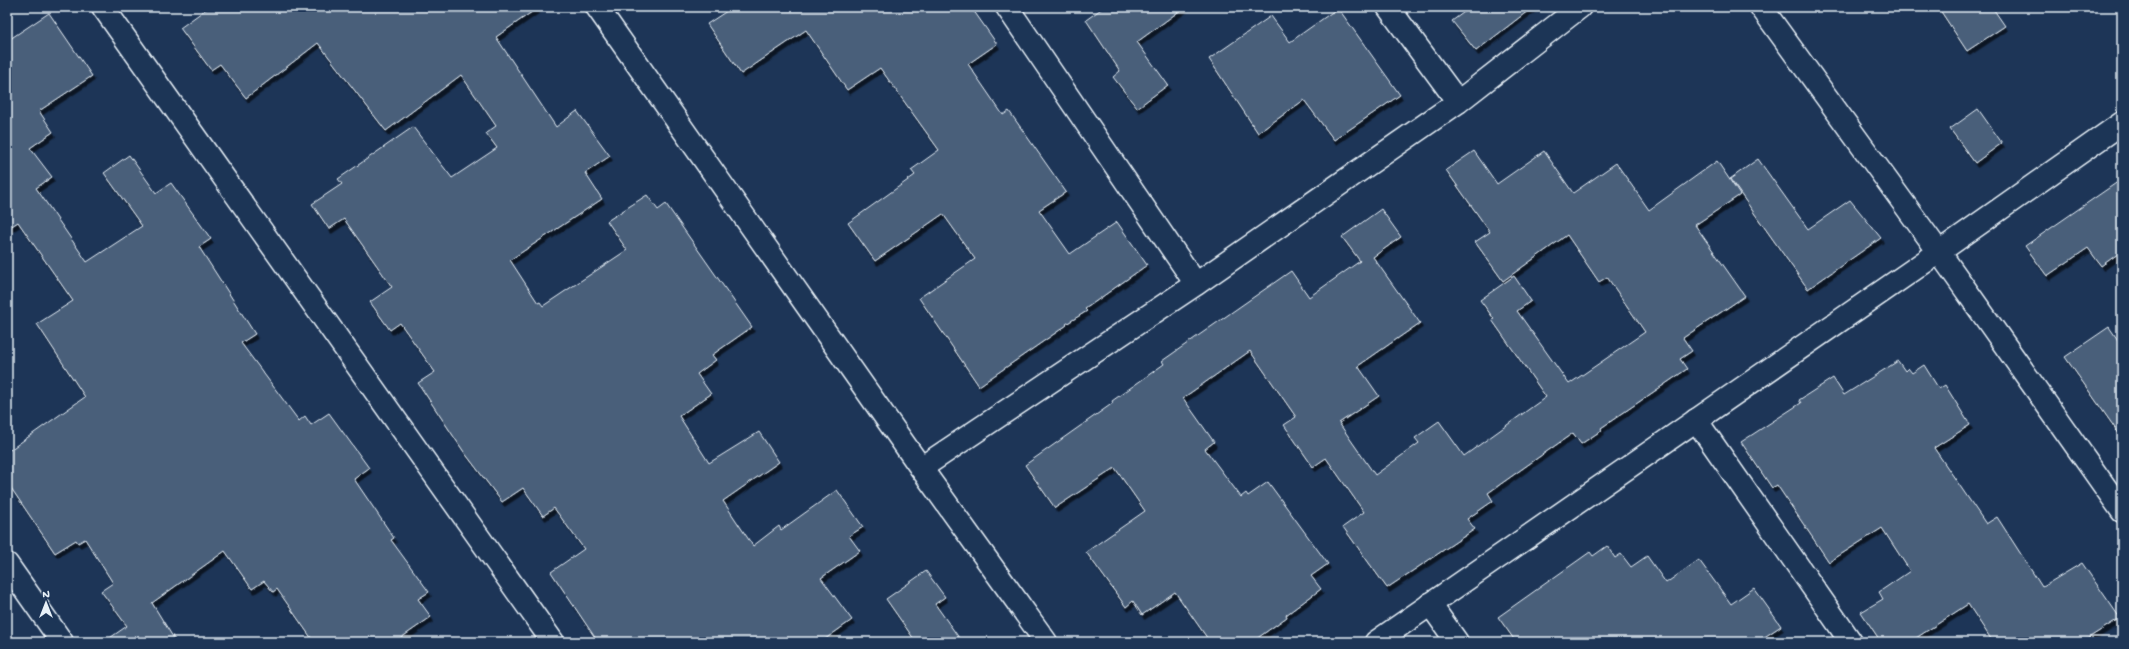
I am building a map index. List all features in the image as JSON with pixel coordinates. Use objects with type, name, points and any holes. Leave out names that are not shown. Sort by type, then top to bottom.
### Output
[{"type":"street","points":[[103,7],[553,642]]},
{"type":"street","points":[[597,7],[921,468],[1046,642]]},
{"type":"street","points":[[1007,7],[1196,284]]},
{"type":"street","points":[[1388,7],[1458,102]]},
{"type":"street","points":[[921,468],[1196,284],[1458,102],[1580,7]]},
{"type":"street","points":[[1761,7],[1939,252],[2122,511]]},
{"type":"street","points":[[1376,642],[1939,252],[2122,123]]},
{"type":"street","points":[[1696,420],[1851,642]]},
{"type":"street","points":[[7,564],[62,642]]},
{"type":"street","points":[[1430,604],[1457,642]]},
{"type":"building","points":[[209,7],[539,7],[496,37],[556,127],[577,111],[610,156],[585,173],[602,199],[510,260],[538,303],[540,302],[543,306],[627,250],[607,221],[647,195],[658,210],[666,204],[752,327],[712,355],[716,360],[697,374],[711,394],[679,416],[709,463],[759,432],[779,462],[723,501],[753,546],[779,526],[781,530],[837,490],[863,527],[849,536],[860,551],[821,578],[852,620],[821,642],[598,642],[551,572],[584,549],[554,508],[543,516],[523,488],[502,502],[464,452],[418,383],[435,372],[400,323],[390,330],[370,302],[392,287],[344,219],[329,229],[312,204],[342,184],[338,179],[413,127],[452,178],[497,148],[486,133],[496,126],[461,75],[386,131],[318,43],[246,98],[220,64],[211,70],[180,28]]},
{"type":"building","points":[[733,7],[971,7],[997,44],[968,64],[1003,115],[1009,111],[1066,192],[1039,210],[1070,254],[1117,222],[1147,265],[1085,309],[1087,311],[1066,324],[1067,325],[979,386],[919,298],[975,259],[943,214],[875,261],[848,223],[915,175],[911,170],[939,150],[880,68],[847,90],[806,30],[741,74],[707,24]]},
{"type":"building","points":[[1104,7],[1185,7],[1137,42],[1168,85],[1137,108],[1113,77],[1120,71],[1086,20]]},
{"type":"building","points":[[1471,7],[1533,7],[1476,51],[1452,21]]},
{"type":"building","points":[[1938,7],[1992,7],[2005,26],[1967,51]]},
{"type":"building","points":[[1338,8],[1400,95],[1334,140],[1304,100],[1258,133],[1209,59],[1271,16],[1290,42]]},
{"type":"building","points":[[49,13],[92,76],[39,111],[53,132],[30,148],[52,177],[36,188],[87,262],[142,226],[104,173],[129,155],[156,193],[171,183],[211,239],[199,247],[255,334],[241,343],[299,421],[305,416],[311,425],[329,413],[369,468],[354,479],[394,538],[391,540],[429,592],[418,599],[431,617],[395,642],[314,642],[277,589],[273,592],[264,581],[252,589],[225,551],[152,603],[176,642],[104,642],[127,626],[101,591],[113,583],[85,539],[78,543],[76,540],[55,553],[7,482],[7,452],[85,397],[37,324],[73,301],[18,222],[7,229],[7,41]]},
{"type":"building","points":[[1978,109],[2002,143],[1975,163],[1950,129]]},
{"type":"building","points":[[1474,151],[1497,184],[1544,151],[1573,193],[1616,163],[1649,210],[1717,161],[1740,195],[1695,225],[1745,296],[1683,338],[1692,351],[1680,359],[1687,369],[1601,428],[1602,430],[1581,444],[1573,433],[1488,493],[1493,501],[1467,519],[1475,529],[1387,588],[1343,527],[1364,512],[1326,458],[1313,467],[1284,425],[1296,417],[1250,351],[1183,398],[1214,442],[1205,449],[1241,497],[1246,493],[1248,496],[1268,482],[1328,564],[1311,576],[1321,589],[1286,615],[1287,617],[1252,642],[1210,642],[1175,592],[1142,615],[1133,601],[1126,607],[1086,552],[1145,511],[1115,468],[1055,508],[1025,465],[1113,403],[1112,401],[1164,364],[1162,361],[1291,271],[1309,297],[1360,261],[1342,237],[1381,209],[1401,237],[1373,257],[1420,323],[1358,366],[1379,396],[1339,423],[1375,475],[1419,443],[1415,438],[1439,421],[1464,456],[1546,397],[1492,320],[1494,319],[1480,300],[1514,276],[1531,301],[1517,311],[1569,384],[1645,332],[1607,277],[1599,282],[1567,235],[1503,281],[1475,242],[1490,232],[1446,170]]},
{"type":"building","points":[[1758,159],[1808,229],[1850,200],[1881,238],[1808,289],[1730,179]]},
{"type":"building","points":[[2122,179],[2122,251],[2101,266],[2088,248],[2047,276],[2025,246]]},
{"type":"building","points":[[2109,327],[2122,346],[2122,438],[2065,357]]},
{"type":"building","points":[[1898,361],[1905,371],[1908,368],[1912,373],[1924,365],[1939,389],[1945,385],[1970,425],[1934,448],[1986,524],[1997,517],[2042,587],[2082,563],[2120,618],[2082,642],[1993,642],[1968,604],[1910,642],[1881,642],[1861,612],[1883,599],[1879,592],[1910,571],[1882,528],[1829,562],[1777,485],[1772,488],[1741,442],[1801,403],[1799,400],[1833,378],[1844,395]]},
{"type":"building","points":[[1607,546],[1615,558],[1621,554],[1631,567],[1647,556],[1666,583],[1699,560],[1731,604],[1754,588],[1781,626],[1757,642],[1516,642],[1498,617],[1590,552],[1593,556]]},
{"type":"building","points":[[926,571],[945,597],[935,604],[962,642],[916,642],[886,599]]}]
